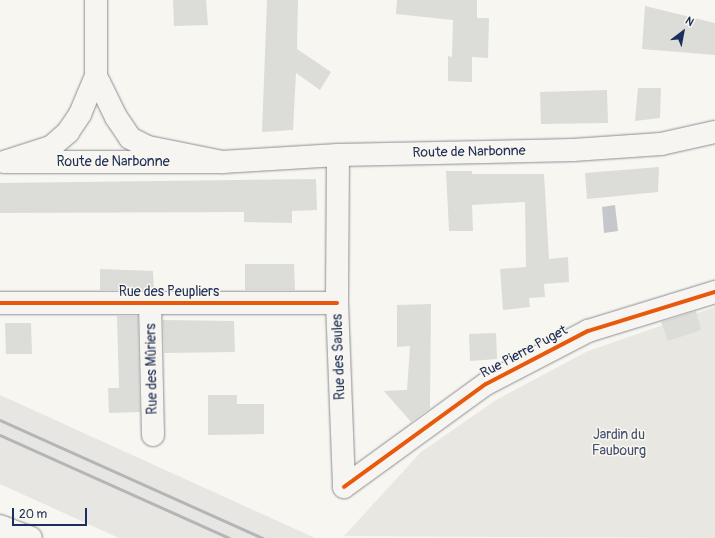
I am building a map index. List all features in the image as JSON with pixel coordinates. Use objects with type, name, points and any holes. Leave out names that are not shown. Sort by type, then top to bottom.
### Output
[{"type":"street","points":[[96,0],[96,76]]},
{"type":"street","name":"Route de Narbonne","points":[[2,162],[51,147],[68,132],[80,114],[96,76]]},
{"type":"street","name":"Route de Narbonne","points":[[96,76],[116,117],[130,138],[148,147],[222,162]]},
{"type":"street","name":"Route de Narbonne","points":[[2,162],[222,162],[338,155],[573,150],[661,144],[715,132]]},
{"type":"street","name":"Rue des Saules","points":[[338,155],[337,303],[344,487]]},
{"type":"street","name":"Rue Pierre Puget","points":[[344,487],[411,436],[493,380],[588,331],[715,292]]},
{"type":"street","name":"Rue des Peupliers","points":[[0,303],[337,303]]},
{"type":"street","name":"Rue des Mûriers","points":[[150,303],[153,435]]},
{"type":"street","points":[[0,526],[31,538]]},
{"type":"shaded area","points":[[615,205],[618,231],[604,233],[602,207]]},
{"type":"shaded area","points":[[0,395],[315,538],[119,538],[0,484]]},
{"type":"green space","name":"Jardin du Faubourg","points":[[715,307],[715,538],[344,536],[421,452],[496,400],[588,351]]},
{"type":"building","points":[[173,0],[206,0],[208,25],[174,26]]},
{"type":"building","points":[[267,0],[298,0],[297,49],[331,72],[320,90],[296,73],[293,130],[262,132]]},
{"type":"building","points":[[397,0],[477,0],[477,18],[489,18],[488,58],[472,57],[472,82],[448,81],[448,56],[452,57],[453,20],[396,14]]},
{"type":"building","points":[[645,6],[715,23],[715,55],[642,49]]},
{"type":"building","points":[[638,88],[661,88],[660,118],[635,121]]},
{"type":"building","points":[[607,90],[608,123],[541,124],[540,92]]},
{"type":"building","points":[[659,167],[658,192],[587,199],[585,173]]},
{"type":"building","points":[[446,171],[472,171],[472,174],[544,174],[549,259],[568,257],[569,282],[544,284],[545,297],[529,298],[530,307],[503,310],[500,269],[526,267],[525,202],[472,205],[473,231],[449,231]]},
{"type":"building","points":[[316,179],[317,210],[292,211],[292,223],[244,222],[244,212],[0,213],[0,183]]},
{"type":"building","points":[[245,264],[294,264],[295,290],[245,290]]},
{"type":"building","points":[[100,269],[153,271],[154,290],[100,290]]},
{"type":"building","points":[[431,304],[430,408],[411,422],[384,391],[407,390],[410,346],[397,347],[397,305]]},
{"type":"building","points":[[696,311],[701,330],[668,341],[661,322]]},
{"type":"building","points":[[117,316],[138,316],[140,412],[109,413],[108,388],[119,388]]},
{"type":"building","points":[[163,320],[234,321],[235,352],[164,353]]},
{"type":"building","points":[[5,323],[31,323],[32,354],[6,354]]},
{"type":"building","points":[[496,333],[497,359],[470,361],[469,334]]},
{"type":"building","points":[[208,395],[237,395],[237,404],[264,404],[264,434],[208,435]]},
{"type":"railway","points":[[0,420],[263,538]]},
{"type":"railway","points":[[0,435],[229,538]]},
{"type":"cycle path","points":[[344,487],[486,384],[588,331],[715,292]]},
{"type":"cycle path","points":[[0,303],[337,303]]}]
